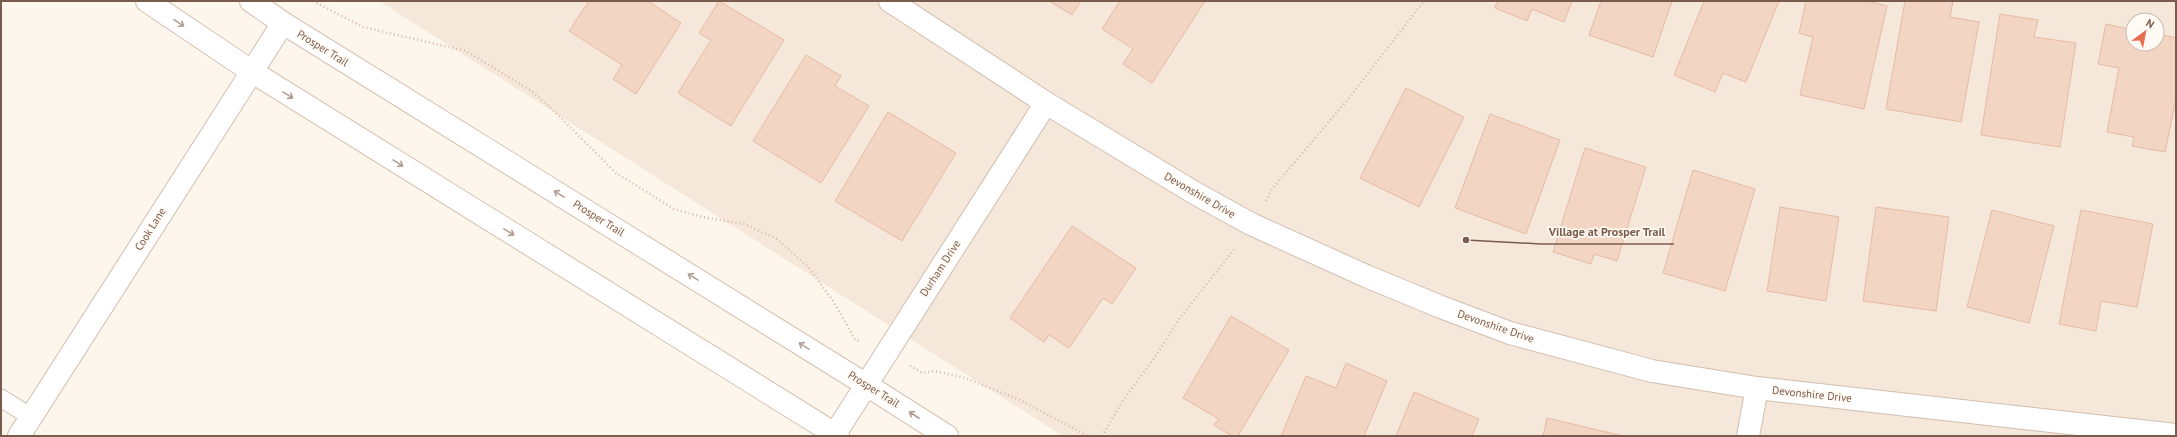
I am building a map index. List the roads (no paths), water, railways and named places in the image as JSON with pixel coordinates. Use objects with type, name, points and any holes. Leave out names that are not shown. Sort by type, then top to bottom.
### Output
[{"type":"street","points":[[147,1],[251,71],[836,435]]},
{"type":"street","name":"Prosper Trail","points":[[251,1],[283,23],[947,436]]},
{"type":"street","name":"Devonshire Drive","points":[[890,1],[1046,103],[1193,192],[1252,224],[1366,276],[1441,307],[1510,333],[1652,371],[1757,388],[2176,435]]},
{"type":"street","name":"Cook Lane","points":[[19,436],[283,23]]},
{"type":"street","name":"Durham Drive","points":[[836,435],[865,384],[1046,103]]},
{"type":"street","points":[[1748,436],[1757,388]]},
{"type":"lane","points":[[1,398],[31,417]]},
{"type":"place","name":"Village at Prosper Trail","points":[[1466,240]]}]
